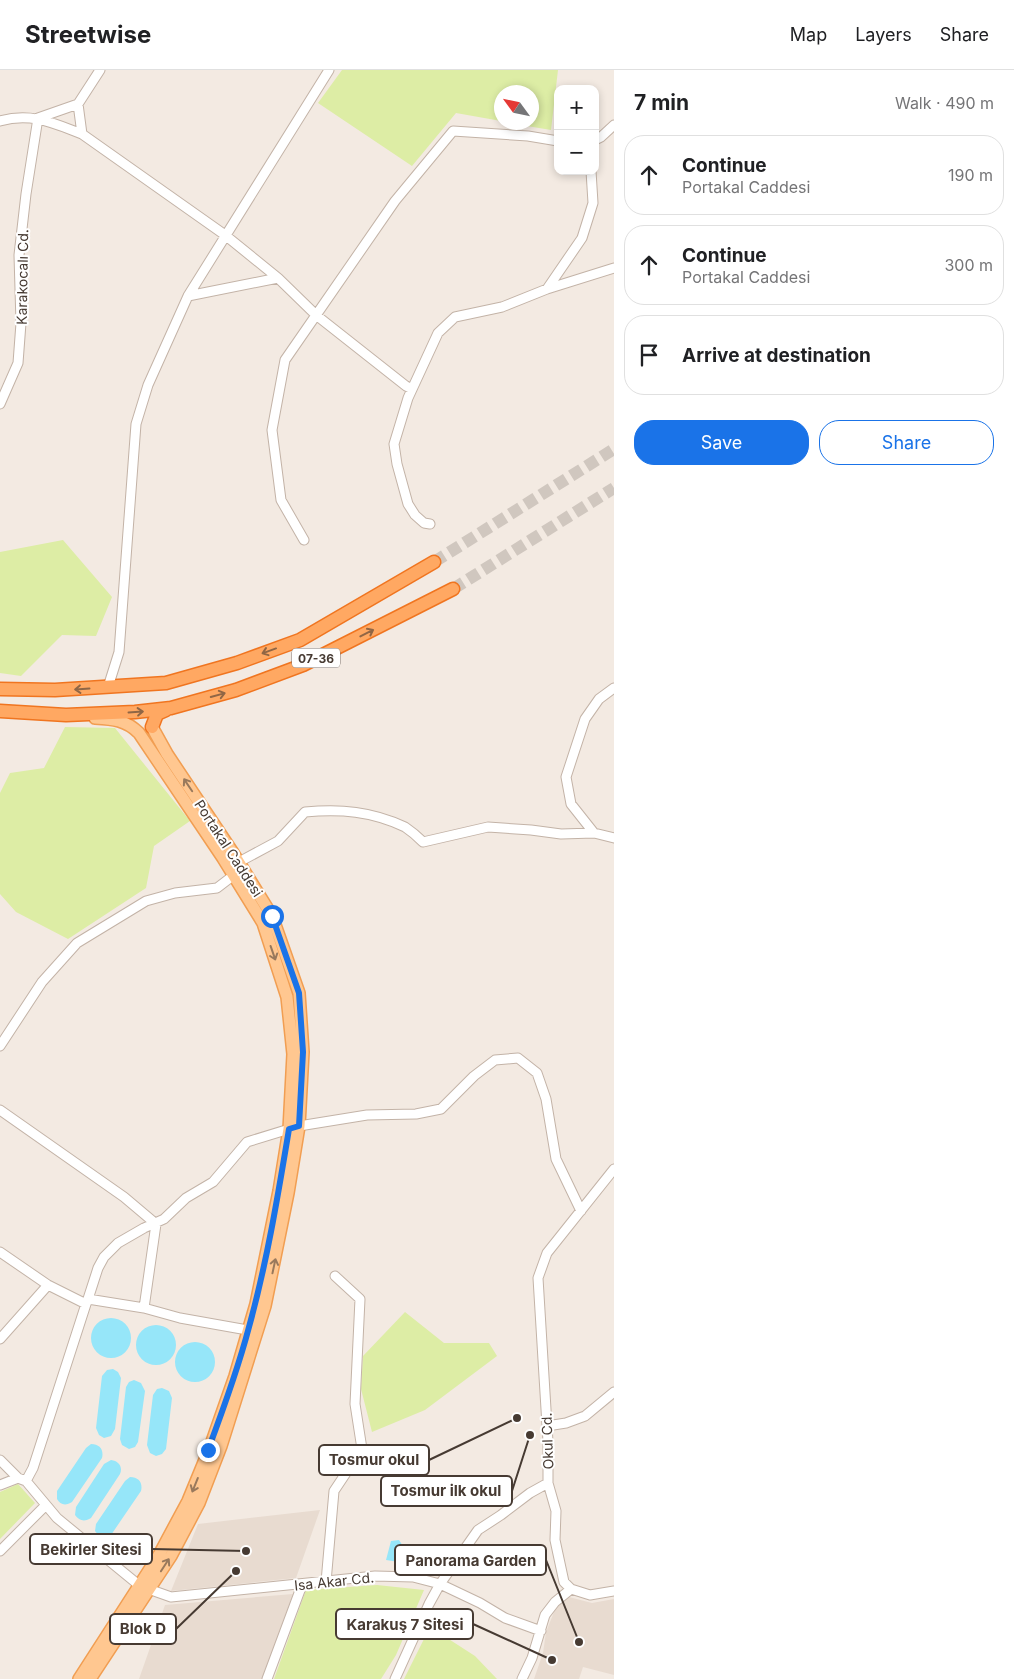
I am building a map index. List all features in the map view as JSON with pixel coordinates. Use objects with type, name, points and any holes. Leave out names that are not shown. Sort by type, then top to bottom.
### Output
[{"type":"highway","name":"07-36","points":[[0,689],[55,690],[166,683],[237,663],[300,640],[434,562]]},
{"type":"highway","name":"07-36","points":[[0,711],[66,715],[136,712],[170,708],[236,690],[303,665],[453,589]]},
{"type":"highway","points":[[152,727],[157,714],[170,708]]},
{"type":"main road","name":"Portakal Caddesi","points":[[66,715],[120,720],[131,725],[139,733],[234,875],[263,922],[287,997],[293,1054],[294,1128]]},
{"type":"main road","name":"Portakal Caddesi","points":[[79,1679],[144,1588],[171,1556],[199,1503],[221,1446],[253,1331],[265,1306],[288,1193],[303,1052],[299,993],[272,916],[239,862],[167,754],[152,727]]},
{"type":"main road","name":"Portakal Caddesi","points":[[90,1679],[144,1588]]},
{"type":"street","points":[[38,118],[78,104],[100,70]]},
{"type":"street","points":[[108,687],[119,652],[136,424],[148,385],[188,296],[329,70]]},
{"type":"street","points":[[78,104],[82,134]]},
{"type":"street","points":[[0,121],[12,117],[38,118],[82,134],[225,236],[278,278],[316,315],[412,389]]},
{"type":"street","name":"Karakocalı Cd.","points":[[0,404],[18,364],[21,322],[20,255],[26,194],[38,118]]},
{"type":"street","points":[[599,138],[614,125]]},
{"type":"street","points":[[304,540],[281,500],[272,430],[286,360],[396,201],[453,131],[528,136],[554,140]]},
{"type":"street","points":[[547,289],[582,238],[593,203],[590,175]]},
{"type":"street","points":[[430,524],[424,523],[415,516],[408,504],[394,444],[408,398],[438,333],[455,317],[502,307],[547,289],[614,268]]},
{"type":"street","points":[[188,296],[278,278]]},
{"type":"street","points":[[594,832],[571,804],[566,778],[585,719],[599,699],[614,688]]},
{"type":"street","points":[[0,1046],[42,982],[77,943],[146,901],[175,893],[217,888],[234,875],[239,862],[278,841],[305,812],[323,810],[358,811],[406,828],[423,842],[488,827],[561,834],[594,832],[614,838]]},
{"type":"street","points":[[0,1485],[22,1479],[33,1468],[98,1268],[104,1257],[118,1243],[164,1219],[186,1198],[213,1182],[247,1142],[294,1128],[367,1115],[416,1114],[442,1109],[474,1076],[495,1060],[518,1058],[537,1073],[546,1099],[556,1159],[581,1211]]},
{"type":"street","points":[[0,1110],[124,1197],[156,1224]]},
{"type":"street","name":"Okul Cd.","points":[[395,1679],[440,1584],[478,1530],[530,1493],[548,1483],[547,1426],[538,1278],[547,1253],[614,1169]]},
{"type":"street","points":[[144,1308],[156,1224]]},
{"type":"street","points":[[0,1252],[48,1285],[87,1301],[144,1308],[180,1318],[253,1331]]},
{"type":"street","points":[[326,1582],[334,1491],[362,1449],[354,1404],[360,1300],[335,1276]]},
{"type":"street","points":[[0,1339],[48,1285]]},
{"type":"street","points":[[547,1426],[566,1423],[585,1416],[614,1392]]},
{"type":"street","points":[[0,1460],[22,1479],[57,1518],[144,1588]]},
{"type":"street","points":[[548,1483],[556,1511],[555,1540],[564,1582],[570,1590],[590,1595],[614,1591]]},
{"type":"street","points":[[0,1551],[46,1505]]},
{"type":"street","name":"Isa Akar Cd.","points":[[144,1588],[171,1597],[375,1576],[413,1577],[440,1584],[480,1603],[505,1618],[541,1631]]},
{"type":"street","points":[[267,1679],[302,1585]]},
{"type":"street","points":[[522,1679],[532,1658],[544,1615],[555,1602],[570,1590]]},
{"type":"shaded area","points":[[320,1510],[296,1578],[171,1591],[198,1524]]},
{"type":"shaded area","points":[[293,1594],[262,1679],[139,1679],[165,1605]]},
{"type":"shaded area","points":[[569,1597],[592,1603],[614,1599],[614,1675],[583,1667],[579,1679],[534,1679],[543,1653],[546,1632],[556,1607]]},
{"type":"green space","points":[[342,70],[558,70],[556,85],[554,85],[551,130],[539,128],[539,85],[494,85],[494,120],[456,113],[412,166],[318,103]]},
{"type":"green space","points":[[63,540],[112,597],[96,636],[62,635],[21,676],[0,673],[0,552]]},
{"type":"green space","points":[[65,727],[115,728],[190,821],[154,846],[146,888],[68,939],[16,912],[0,894],[0,793],[10,773],[44,768]]},
{"type":"green space","points":[[405,1312],[444,1343],[489,1343],[497,1356],[425,1410],[372,1432],[361,1389],[363,1356]]},
{"type":"green space","points":[[18,1484],[35,1503],[0,1539],[0,1492]]},
{"type":"green space","points":[[377,1585],[424,1590],[396,1655],[381,1679],[274,1679],[306,1590]]},
{"type":"green space","points":[[430,1627],[475,1656],[497,1679],[404,1679]]},
{"type":"water","points":[[111,1318],[125,1324],[131,1338],[125,1352],[111,1358],[97,1352],[91,1338],[97,1324]]},
{"type":"water","points":[[156,1325],[170,1331],[176,1345],[170,1359],[156,1365],[142,1359],[136,1345],[142,1331]]},
{"type":"water","points":[[195,1342],[209,1348],[215,1362],[209,1376],[195,1382],[181,1376],[175,1362],[181,1348]]},
{"type":"water","points":[[113,1369],[118,1372],[121,1378],[115,1429],[111,1436],[104,1438],[99,1435],[96,1428],[102,1376],[107,1370]]},
{"type":"water","points":[[134,1380],[141,1383],[145,1391],[138,1442],[135,1447],[129,1449],[122,1445],[120,1439],[126,1387],[129,1382]]},
{"type":"water","points":[[162,1388],[169,1391],[172,1398],[166,1449],[162,1454],[156,1456],[150,1453],[147,1445],[153,1395],[157,1389]]},
{"type":"water","points":[[91,1444],[101,1448],[102,1458],[72,1502],[61,1504],[57,1499],[57,1491],[86,1448]]},
{"type":"water","points":[[111,1460],[120,1465],[120,1474],[91,1518],[80,1520],[75,1515],[76,1507],[104,1464]]},
{"type":"water","points":[[130,1477],[140,1481],[141,1491],[111,1535],[99,1536],[95,1531],[96,1524],[125,1481]]},
{"type":"water","points":[[399,1540],[410,1557],[399,1562],[386,1560],[391,1541]]},
{"type":"tunnel","points":[[434,562],[614,449]]},
{"type":"tunnel","points":[[453,589],[614,488]]},
{"type":"place","name":"Tosmur okul","points":[[517,1418]]},
{"type":"place","name":"Tosmur ilk okul","points":[[530,1435]]},
{"type":"place","name":"Bekirler Sitesi","points":[[246,1551]]},
{"type":"place","name":"Blok D","points":[[236,1571]]},
{"type":"place","name":"Panorama Garden","points":[[579,1642]]},
{"type":"place","name":"Karakuş 7 Sitesi","points":[[552,1660]]},
{"type":"route","points":[[208,1450],[235,1376],[256,1304],[279,1191],[289,1129],[299,1126],[303,1052],[299,993],[272,916]]}]
